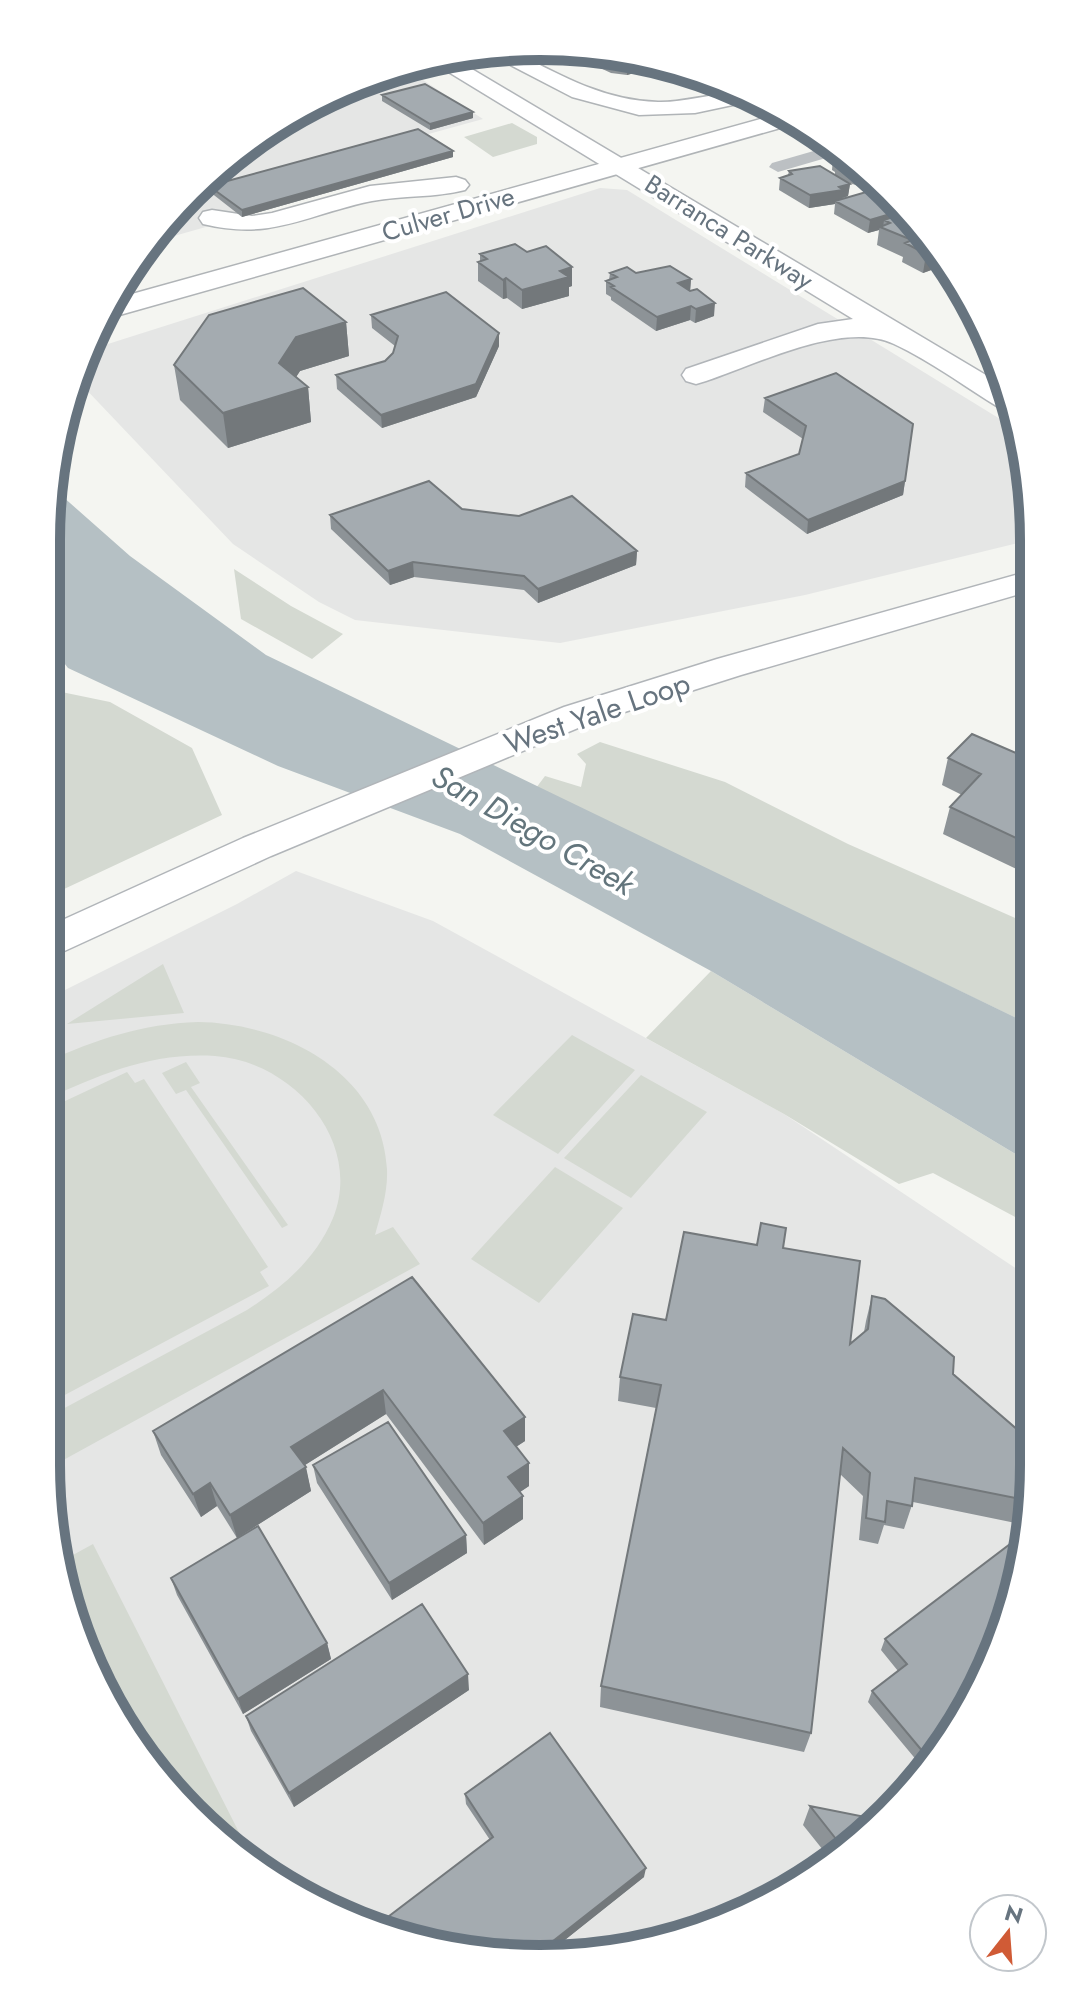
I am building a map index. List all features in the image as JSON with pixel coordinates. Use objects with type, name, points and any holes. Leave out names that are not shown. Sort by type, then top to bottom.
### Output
[{"type":"main road","points":[[515,61],[601,100],[635,108],[663,110],[728,99]]},
{"type":"main road","points":[[498,62],[588,119]]},
{"type":"main road","points":[[455,68],[591,148]]},
{"type":"main road","name":"Culver Drive","points":[[121,305],[650,144],[747,108]]},
{"type":"main road","name":"Culver Drive","points":[[650,144],[774,121]]},
{"type":"main road","name":"Barranca Parkway","points":[[650,144],[683,176]]},
{"type":"main road","name":"Culver Drive","points":[[554,158],[591,148],[621,153]]},
{"type":"main road","name":"Barranca Parkway","points":[[621,153],[722,228],[998,395]]},
{"type":"main road","name":"Culver Drive","points":[[223,238],[484,178]]},
{"type":"main road","points":[[223,238],[248,225],[268,223],[370,194],[456,185]]},
{"type":"main road","points":[[131,290],[229,261],[245,251],[223,238],[196,207]]},
{"type":"main road","points":[[722,228],[735,251],[827,310],[832,319],[828,330]]},
{"type":"main road","name":"Barranca Parkway","points":[[805,249],[983,356]]},
{"type":"main road","points":[[696,375],[828,330],[855,327],[901,337]]},
{"type":"main road","name":"West Yale Loop","points":[[60,938],[257,847],[577,715],[729,667],[1020,584]]},
{"type":"street","points":[[778,167],[825,154]]},
{"type":"shaded area","points":[[416,76],[483,119],[425,135],[453,157],[167,238],[224,179],[273,141],[356,97]]},
{"type":"shaded area","points":[[512,123],[537,137],[537,144],[493,157],[464,137]]},
{"type":"shaded area","points":[[600,188],[627,190],[1005,422],[1016,477],[1020,542],[805,595],[560,643],[355,620],[319,602],[233,544],[84,388],[102,346]]},
{"type":"shaded area","points":[[234,569],[291,606],[343,634],[312,659],[241,619]]},
{"type":"shaded area","points":[[60,692],[110,702],[192,748],[222,815],[60,891]]},
{"type":"shaded area","points":[[600,742],[725,782],[848,844],[1020,920],[1020,1020],[536,788],[545,776],[581,787],[586,764],[577,754]]},
{"type":"shaded area","points":[[296,871],[433,921],[784,1114],[1020,1271],[1019,1496],[1011,1559],[995,1619],[956,1705],[921,1757],[856,1826],[780,1881],[694,1920],[603,1941],[509,1944],[416,1929],[386,1920],[328,1895],[300,1881],[248,1846],[179,1781],[124,1705],[85,1619],[69,1559],[61,1496],[60,992]]},
{"type":"shaded area","points":[[163,964],[184,1013],[67,1024]]},
{"type":"shaded area","points":[[711,971],[1020,1157],[1020,1220],[933,1173],[899,1184],[784,1114],[646,1038]]},
{"type":"shaded area","points":[[177,1023],[231,1025],[263,1032],[323,1060],[348,1081],[367,1106],[381,1135],[387,1169],[385,1194],[375,1235],[393,1227],[420,1264],[60,1462],[60,1410],[260,1301],[286,1282],[308,1259],[333,1218],[340,1189],[338,1161],[330,1134],[314,1110],[294,1089],[270,1073],[243,1061],[215,1056],[170,1058],[107,1073],[60,1093],[60,1056],[120,1034]]},
{"type":"shaded area","points":[[572,1035],[635,1070],[558,1154],[493,1115]]},
{"type":"shaded area","points":[[186,1062],[200,1083],[191,1087],[288,1225],[282,1228],[186,1090],[176,1094],[162,1073]]},
{"type":"shaded area","points":[[127,1072],[135,1083],[144,1079],[268,1267],[260,1272],[269,1286],[60,1398],[60,1103]]},
{"type":"shaded area","points":[[641,1075],[707,1112],[631,1198],[564,1158]]},
{"type":"shaded area","points":[[555,1167],[623,1208],[539,1303],[471,1259]]},
{"type":"shaded area","points":[[93,1544],[244,1843],[179,1781],[124,1705],[85,1619],[69,1557]]},
{"type":"water","name":"San Diego Creek","points":[[62,496],[130,556],[266,655],[1020,1020],[1020,1157],[711,971],[460,834],[278,766],[68,668],[60,658]]},
{"type":"building","points":[[425,84],[473,112],[430,124],[382,95]]},
{"type":"building","points":[[418,129],[453,151],[242,210],[213,189],[220,183]]},
{"type":"building","points":[[820,166],[850,184],[839,187],[843,190],[810,195],[780,178],[792,174],[789,171]]},
{"type":"building","points":[[869,191],[891,214],[870,220],[835,201]]},
{"type":"building","points":[[894,217],[925,253],[905,243],[912,240],[880,227],[890,223],[884,220]]},
{"type":"building","points":[[515,244],[527,252],[546,246],[572,267],[560,271],[569,277],[522,290],[478,262],[487,259],[480,254]]},
{"type":"building","points":[[670,266],[691,279],[678,283],[690,291],[697,289],[715,303],[696,309],[691,306],[657,317],[606,281],[617,277],[610,273],[627,267],[636,273]]},
{"type":"building","points":[[303,288],[346,322],[296,337],[279,363],[308,387],[223,413],[174,365],[209,315]]},
{"type":"building","points":[[446,292],[499,333],[476,384],[381,415],[336,375],[385,361],[393,353],[398,336],[371,315]]},
{"type":"building","points":[[836,373],[913,424],[905,481],[808,520],[746,473],[799,454],[806,426],[765,398]]},
{"type":"building","points":[[429,481],[462,509],[519,516],[572,496],[637,551],[538,589],[524,576],[413,562],[388,571],[330,515]]},
{"type":"building","points":[[972,734],[1020,755],[1020,840],[950,807],[981,774],[948,758]]},
{"type":"building","points":[[761,1223],[786,1228],[783,1248],[860,1261],[850,1344],[868,1329],[872,1296],[885,1299],[954,1357],[953,1374],[1020,1432],[1019,1499],[915,1478],[912,1506],[887,1501],[885,1522],[866,1518],[870,1473],[843,1448],[811,1733],[601,1686],[661,1385],[620,1377],[633,1314],[666,1320],[684,1232],[757,1245]]},
{"type":"building","points":[[412,1277],[525,1417],[504,1431],[529,1463],[508,1477],[523,1496],[483,1523],[383,1390],[291,1447],[306,1467],[230,1515],[210,1483],[193,1494],[153,1431]]},
{"type":"building","points":[[388,1422],[466,1535],[389,1583],[313,1465]]},
{"type":"building","points":[[258,1526],[327,1643],[238,1699],[171,1578]]},
{"type":"building","points":[[1014,1541],[1004,1589],[983,1649],[956,1705],[924,1753],[872,1691],[907,1664],[885,1639]]},
{"type":"building","points":[[422,1604],[468,1674],[289,1793],[246,1716]]},
{"type":"building","points":[[550,1733],[646,1868],[548,1945],[477,1941],[385,1919],[493,1837],[465,1794]]},
{"type":"building","points":[[810,1806],[865,1817],[869,1814],[832,1846],[799,1869],[836,1839]]}]
